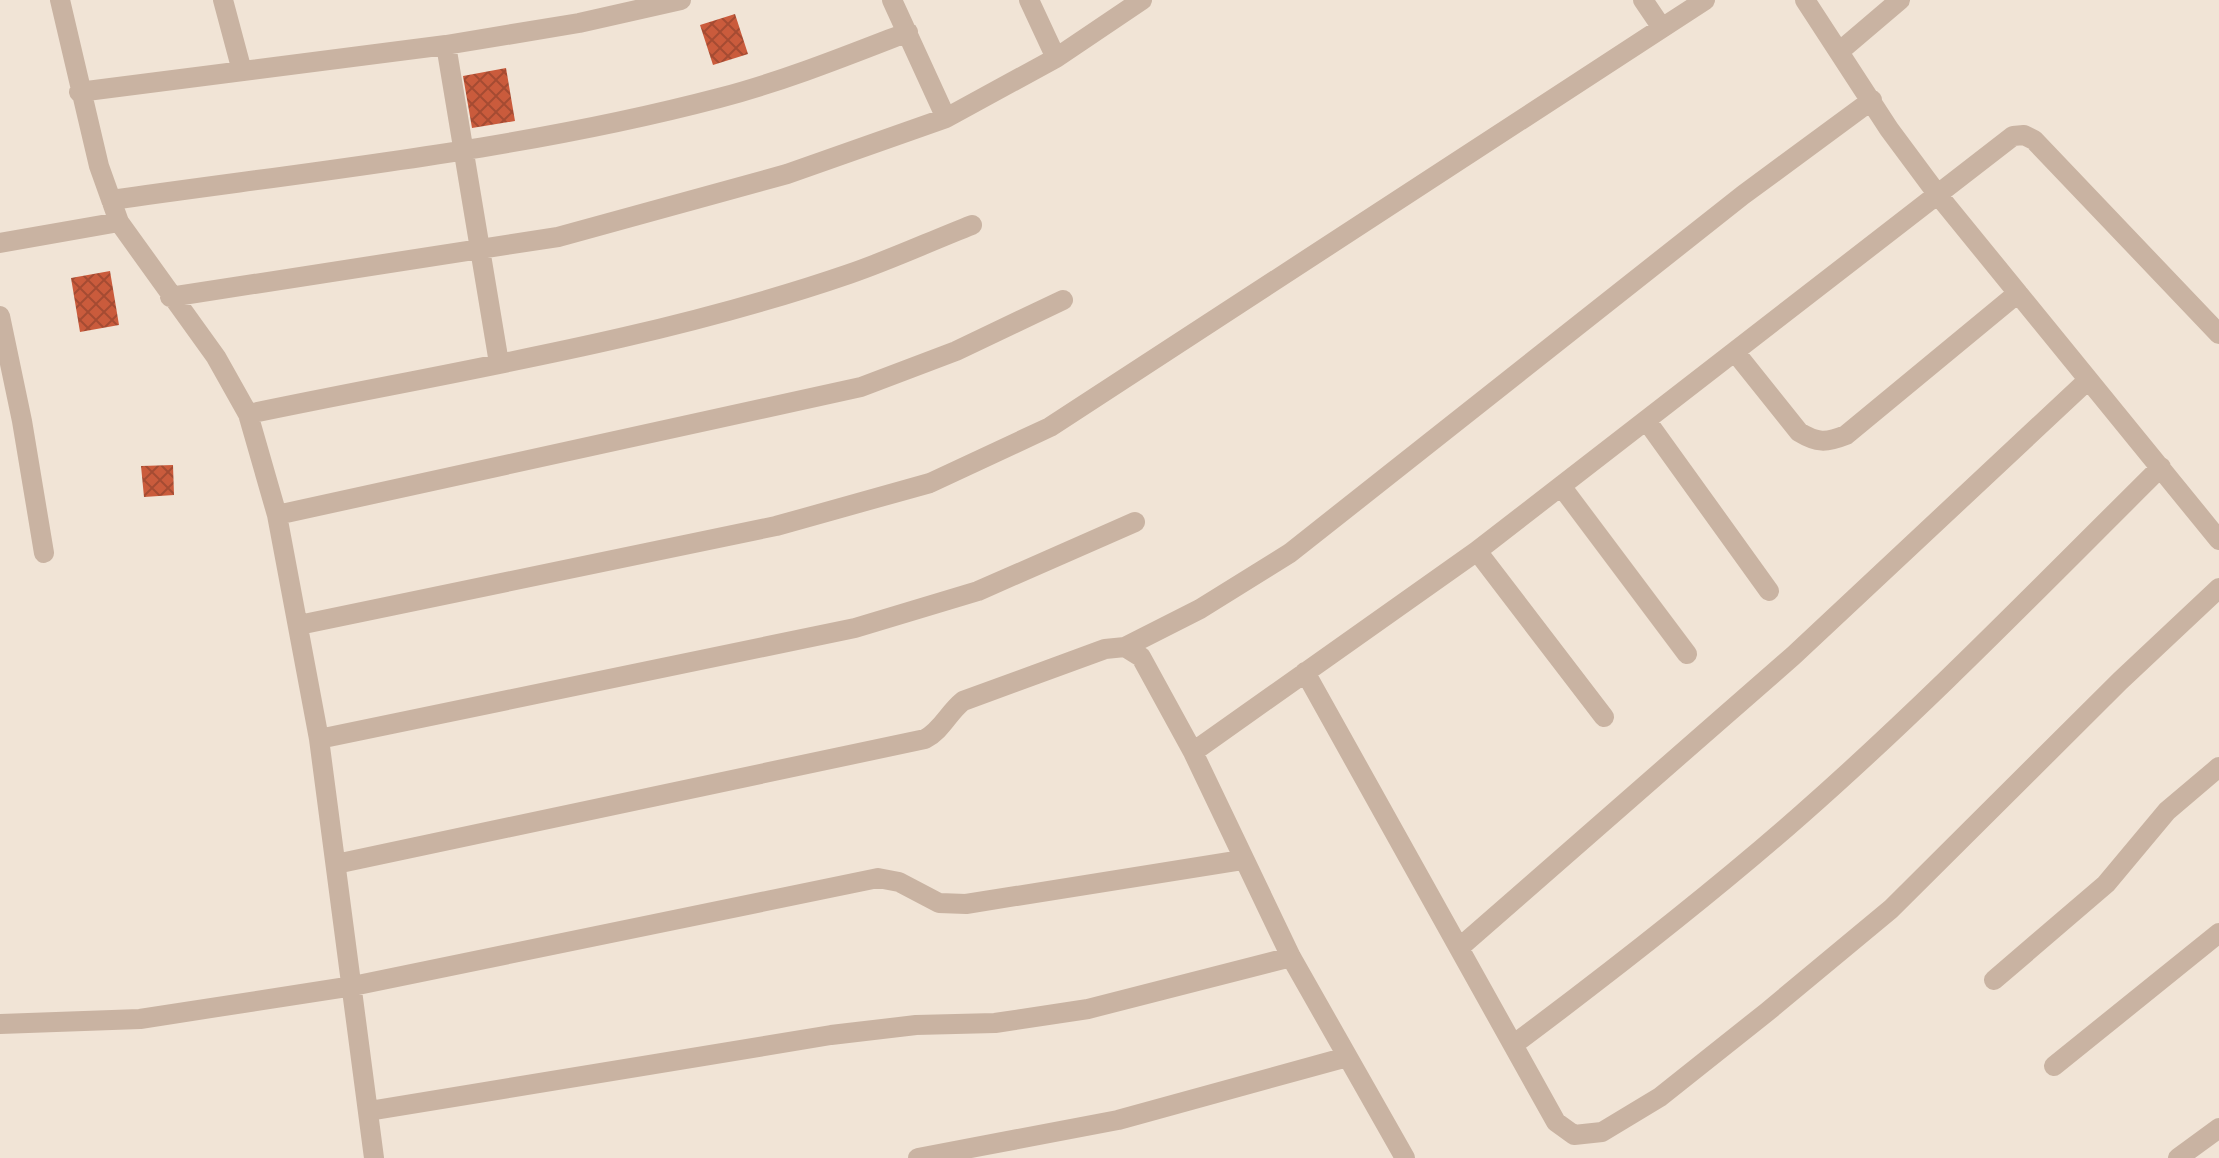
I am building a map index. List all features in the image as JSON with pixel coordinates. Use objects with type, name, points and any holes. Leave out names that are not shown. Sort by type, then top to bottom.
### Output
[{"type":"street","points":[[60,0],[79,92],[119,222],[216,357],[248,414],[277,515],[319,739],[374,1158]]},
{"type":"street","points":[[223,0],[242,71]]},
{"type":"street","points":[[79,92],[446,45],[579,23],[681,0]]},
{"type":"street","points":[[892,0],[946,118]]},
{"type":"street","points":[[1029,0],[1056,58]]},
{"type":"street","points":[[170,297],[558,237],[660,212],[787,174],[946,118],[1056,58],[1142,0]]},
{"type":"street","points":[[1643,0],[1662,28]]},
{"type":"street","points":[[299,625],[776,526],[930,483],[1050,427],[1705,0]]},
{"type":"street","points":[[1805,0],[1938,195],[2219,540]]},
{"type":"street","points":[[1840,51],[1900,0]]},
{"type":"street","points":[[111,200],[462,150],[596,127],[722,98],[908,32]]},
{"type":"street","points":[[446,45],[477,250],[499,363]]},
{"type":"street","points":[[336,864],[925,739],[938,732],[953,708],[963,701],[1105,649],[1125,647],[1200,609],[1290,553],[1743,195],[1872,100]]},
{"type":"street","points":[[1193,752],[1477,551],[2013,136],[2024,135],[2034,140],[2219,334]]},
{"type":"street","points":[[0,243],[119,222]]},
{"type":"street","points":[[248,414],[499,363],[708,316],[849,274],[972,225]]},
{"type":"street","points":[[1735,352],[1799,432],[1813,441],[1827,443],[1846,435],[2018,293]]},
{"type":"street","points":[[277,515],[861,387],[956,351],[1063,300]]},
{"type":"street","points":[[0,316],[44,553]]},
{"type":"street","points":[[1459,948],[1793,656],[2088,380]]},
{"type":"street","points":[[1646,420],[1769,591]]},
{"type":"street","points":[[1513,1045],[1670,927],[1804,813],[1920,704],[2161,467]]},
{"type":"street","points":[[1561,486],[1687,654]]},
{"type":"street","points":[[319,739],[855,628],[978,591],[1135,522]]},
{"type":"street","points":[[1477,551],[1604,717]]},
{"type":"street","points":[[1305,672],[1556,1122],[1574,1135],[1602,1132],[1660,1097],[1891,909],[2120,681],[2219,588]]},
{"type":"street","points":[[1125,647],[1141,657],[1193,752],[1291,957],[1405,1158]]},
{"type":"street","points":[[1994,980],[2106,884],[2167,811],[2219,767]]},
{"type":"street","points":[[0,1024],[140,1019],[353,986],[878,878],[899,882],[939,903],[966,904],[1242,860]]},
{"type":"street","points":[[2054,1066],[2219,933]]},
{"type":"street","points":[[369,1111],[831,1035],[916,1025],[995,1023],[1088,1009],[1291,957]]},
{"type":"street","points":[[918,1158],[1118,1120],[1347,1057]]},
{"type":"street","points":[[2178,1158],[2219,1128]]},
{"type":"building","points":[[735,14],[748,54],[713,65],[700,25]]},
{"type":"building","points":[[506,68],[515,121],[472,128],[463,76]]},
{"type":"building","points":[[110,271],[119,325],[80,332],[71,278]]},
{"type":"building","points":[[173,465],[174,495],[144,497],[141,466]]}]
